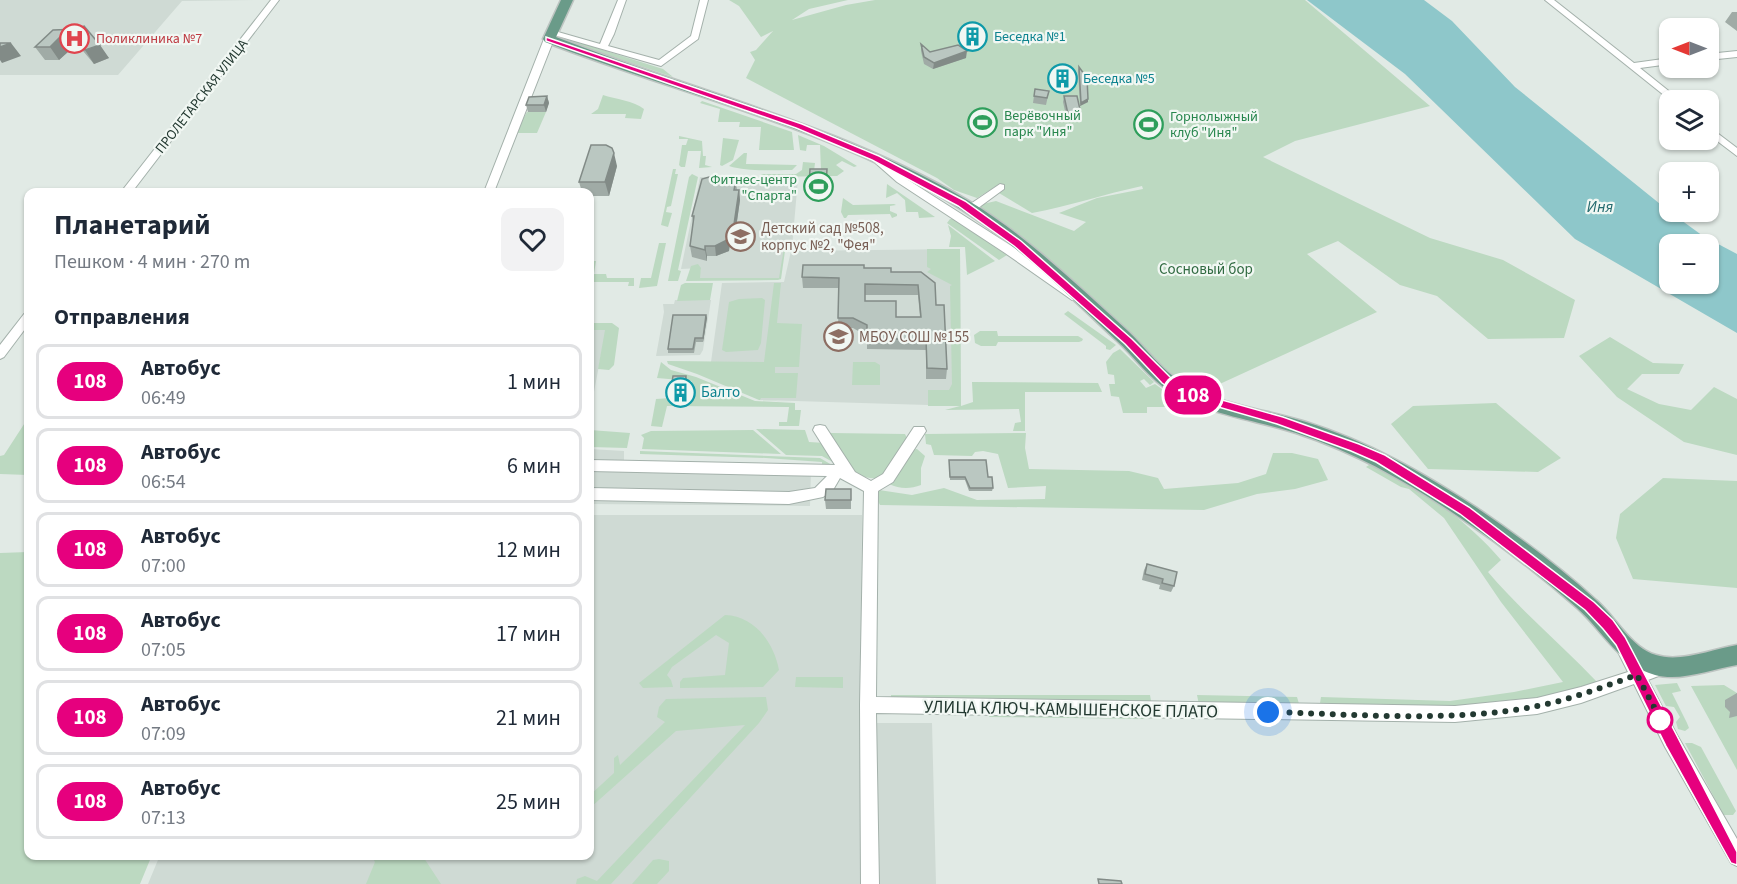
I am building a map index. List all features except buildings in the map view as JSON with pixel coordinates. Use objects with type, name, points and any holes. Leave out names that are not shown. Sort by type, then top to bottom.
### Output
[{"type":"main road","points":[[567,0],[548,41],[799,126],[876,158],[970,209],[1018,244],[1128,342],[1166,380],[1185,392],[1355,447],[1421,482],[1465,510],[1589,606],[1621,641],[1643,660],[1664,667],[1737,655]]},
{"type":"street","name":"ПРОЛЕТАРСКАЯ УЛИЦА","points":[[129,188],[275,0]]},
{"type":"street","points":[[603,46],[610,34],[622,0]]},
{"type":"street","points":[[491,188],[548,41],[603,46],[656,63],[664,62],[695,37],[704,0]]},
{"type":"street","points":[[1549,0],[1664,90]]},
{"type":"street","points":[[1719,56],[1737,54]]},
{"type":"street","points":[[1634,66],[1659,63]]},
{"type":"street","points":[[1719,138],[1737,153]]},
{"type":"street","points":[[876,158],[901,180],[1009,250],[1080,300]]},
{"type":"street","points":[[970,209],[1000,187]]},
{"type":"street","points":[[0,354],[24,322]]},
{"type":"street","points":[[820,430],[843,473]]},
{"type":"street","points":[[871,488],[888,478],[920,431]]},
{"type":"street","points":[[594,465],[843,473],[871,488]]},
{"type":"street","points":[[594,495],[789,498],[821,494],[843,473]]},
{"type":"street","points":[[870,884],[868,705],[871,488]]},
{"type":"street","points":[[1621,641],[1637,675],[1737,857]]},
{"type":"street","name":"УЛИЦА КЛЮЧ-КАМЫШЕНСКОЕ ПЛАТО","points":[[868,705],[1455,714],[1537,706],[1581,695],[1664,667]]},
{"type":"shaded area","name":"Поликлиника №7","points":[[0,0],[254,0],[182,1],[118,75],[0,75]]},
{"type":"shaded area","name":"Детский сад №508, корпус №2, \"Фея\"","points":[[700,177],[798,179],[792,247],[784,248],[780,278],[699,278],[701,268],[681,269]]},
{"type":"shaded area","name":"МБОУ СОШ №155","points":[[960,249],[961,406],[760,400],[764,362],[711,362],[722,283],[784,282],[791,251]]},
{"type":"shaded area","points":[[675,300],[711,300],[703,350],[700,355],[656,356],[664,312],[663,304],[674,304]]},
{"type":"shaded area","points":[[606,329],[594,392],[594,330]]},
{"type":"shaded area","points":[[594,449],[624,451],[624,460],[811,470],[810,506],[594,504]]},
{"type":"shaded area","points":[[594,515],[862,515],[860,884],[148,884],[158,860],[594,860]]},
{"type":"shaded area","points":[[876,723],[932,723],[936,884],[877,884]]},
{"type":"green space","name":"Сосновый бор","points":[[729,0],[848,0],[809,9],[792,20],[846,5],[875,0],[1305,0],[1430,106],[1295,141],[1263,157],[1430,238],[1503,260],[1575,300],[1564,338],[1488,339],[1437,296],[1400,285],[1338,241],[1307,254],[1377,312],[1211,388],[1178,379],[974,206],[996,201],[1074,231],[1086,222],[1059,213],[1097,198],[1143,189],[1142,186],[1032,213],[999,193],[1003,189],[998,185],[977,198],[954,190],[937,178],[746,78],[755,60],[750,52],[756,50],[773,31],[761,37],[739,6]]},
{"type":"green space","points":[[562,37],[663,69],[673,77],[565,41]]},
{"type":"green space","points":[[603,95],[640,106],[644,109],[641,119],[625,118],[626,114],[591,114],[598,109]]},
{"type":"green space","points":[[702,101],[792,132],[794,150],[759,150],[761,127],[739,127],[740,122],[718,122],[720,109],[700,103]]},
{"type":"green space","points":[[527,112],[546,112],[537,133],[515,133]]},
{"type":"green space","points":[[798,135],[824,146],[857,166],[854,167],[842,161],[836,165],[844,171],[837,176],[759,177],[762,174],[796,174],[802,170],[803,162],[815,163],[814,171],[821,171],[820,145],[807,145],[806,151],[800,150]]},
{"type":"green space","points":[[679,136],[702,141],[703,156],[706,156],[705,165],[712,167],[699,168],[701,151],[688,151],[685,167],[681,167],[679,165],[682,145],[686,145],[688,139],[679,139]]},
{"type":"green space","points":[[723,138],[739,140],[733,160],[722,166],[720,165]]},
{"type":"green space","points":[[747,153],[746,164],[797,165],[792,170],[752,170],[729,166]]},
{"type":"green space","points":[[673,169],[676,169],[675,174],[678,174],[671,206],[667,207],[666,212],[672,213],[668,227],[661,225]]},
{"type":"green space","points":[[692,174],[698,177],[678,270],[681,271],[678,281],[668,281],[689,177]]},
{"type":"green space","points":[[887,184],[935,217],[919,218],[918,212],[906,212],[905,200],[897,193],[886,198]]},
{"type":"green space","points":[[843,198],[853,205],[894,204],[896,205],[890,206],[890,211],[897,216],[892,218],[890,214],[848,215],[844,218],[841,212]]},
{"type":"green space","points":[[950,219],[1007,255],[999,260],[947,223]]},
{"type":"green space","points":[[948,225],[995,261],[967,275],[965,247],[949,247],[951,236]]},
{"type":"green space","points":[[659,243],[666,243],[657,286],[639,288],[641,278],[651,278]]},
{"type":"green space","points":[[784,247],[792,249],[785,251],[781,279],[686,281],[691,266],[698,264],[701,268],[700,278],[779,278]]},
{"type":"green space","points":[[927,249],[960,249],[961,406],[973,402],[972,382],[1098,383],[1102,392],[1025,392],[1025,431],[1013,431],[1015,423],[1021,422],[1019,409],[945,410],[960,406],[928,406],[928,390],[949,390],[952,384],[950,286],[952,285],[927,272],[931,269],[927,267]]},
{"type":"green space","points":[[594,274],[606,274],[607,278],[634,278],[634,286],[628,286],[629,282],[594,282]]},
{"type":"green space","points":[[713,283],[710,300],[677,301],[681,285]]},
{"type":"green space","points":[[774,283],[781,283],[777,323],[802,324],[799,367],[775,367],[775,373],[798,373],[796,398],[761,398],[760,400],[794,402],[759,400],[668,364],[667,361],[764,362]]},
{"type":"green space","points":[[762,298],[765,300],[761,343],[758,350],[726,352],[722,350],[729,302]]},
{"type":"green space","points":[[1068,311],[1116,345],[1110,350],[1106,349],[1106,346],[1064,314]]},
{"type":"green space","points":[[594,323],[612,323],[619,328],[614,365],[609,370],[598,369],[605,330],[594,330]]},
{"type":"green space","points":[[980,331],[997,331],[998,336],[1078,336],[1083,339],[1079,342],[998,342],[996,346],[981,346],[975,343],[974,335]]},
{"type":"green space","points":[[1610,337],[1653,363],[1684,364],[1679,374],[1642,374],[1627,389],[1659,404],[1691,410],[1714,387],[1737,399],[1737,455],[1684,442],[1617,397],[1579,356]]},
{"type":"green space","points":[[1120,349],[1154,382],[1150,385],[1144,379],[1140,381],[1146,388],[1155,384],[1170,395],[1207,411],[1184,413],[1182,407],[1147,407],[1147,413],[1123,413],[1119,397],[1111,396],[1109,384],[1115,384],[1114,375],[1108,374],[1106,362],[1113,353]]},
{"type":"green space","points":[[661,362],[671,370],[696,377],[755,401],[795,403],[795,410],[801,410],[799,426],[779,426],[779,422],[787,422],[789,407],[667,406],[662,427],[651,426],[656,399],[672,396],[689,397],[692,381],[657,378]]},
{"type":"green space","points":[[853,362],[875,362],[880,365],[880,385],[852,385]]},
{"type":"green space","points":[[1496,403],[1561,458],[1538,472],[1428,469],[1391,424],[1413,406]]},
{"type":"green space","points":[[24,424],[24,475],[0,474],[0,456],[4,455]]},
{"type":"green space","points":[[756,429],[805,430],[809,442],[825,443],[838,465],[822,456],[786,455]]},
{"type":"green space","points":[[594,430],[630,433],[627,448],[594,447]]},
{"type":"green space","points":[[753,430],[781,454],[642,449],[644,438],[641,435],[651,431]]},
{"type":"green space","points":[[831,433],[905,434],[908,440],[885,477],[874,478],[864,477],[850,468],[828,436]]},
{"type":"green space","points":[[1026,433],[1025,448],[1029,469],[1129,471],[1158,478],[1164,489],[1238,483],[1266,474],[1273,453],[1292,453],[1318,459],[1328,480],[1295,489],[1257,494],[1204,510],[880,505],[877,499],[879,490],[912,495],[944,488],[977,500],[1045,499],[1046,486],[1008,488],[998,454],[983,451],[975,452],[972,456],[934,455],[931,445],[926,444],[925,434]]},
{"type":"green space","points":[[917,449],[925,456],[921,468],[921,485],[905,488],[889,484],[910,450]]},
{"type":"green space","points":[[640,451],[820,458],[837,468],[822,466],[822,462],[640,454]]},
{"type":"green space","points":[[1375,461],[1442,506],[1487,545],[1501,560],[1488,572],[1599,684],[1490,709],[1325,709],[1320,703],[1321,697],[1450,701],[1563,682],[1501,602],[1444,518],[1409,489],[1401,487],[1366,467]]},
{"type":"green space","points":[[1663,478],[1737,481],[1737,588],[1633,579],[1616,538],[1620,514]]},
{"type":"green space","points":[[24,552],[24,860],[150,860],[140,884],[0,884],[0,553]]},
{"type":"green space","points":[[725,615],[745,620],[754,626],[773,650],[779,670],[763,687],[680,688],[683,678],[725,675],[729,643],[716,635],[672,667],[667,675],[673,687],[643,688],[639,683]]},
{"type":"green space","points":[[796,677],[843,677],[843,688],[795,687]]},
{"type":"green space","points":[[1677,683],[1681,691],[1672,693],[1689,728],[1685,731],[1678,729],[1676,722],[1680,717],[1674,707],[1666,706],[1655,685]]},
{"type":"green space","points":[[1724,685],[1737,693],[1737,770],[1691,686]]},
{"type":"green space","points":[[891,695],[1150,695],[1152,706],[891,703]]},
{"type":"green space","points":[[1197,695],[1297,697],[1300,707],[1199,705]]},
{"type":"green space","points":[[766,697],[768,710],[759,723],[611,884],[576,884],[577,879],[585,876],[597,881],[745,725],[676,731],[594,804],[594,791],[614,773],[614,758],[618,755],[620,765],[665,722],[657,717],[659,707],[666,699]]},
{"type":"green space","points":[[1141,713],[1145,719],[989,717],[990,714]]},
{"type":"green space","points":[[1685,743],[1701,747],[1736,811],[1733,815],[1724,815]]},
{"type":"green space","points":[[374,860],[425,860],[441,884],[366,884]]},
{"type":"green space","points":[[653,860],[669,861],[669,871],[657,884],[632,884]]},
{"type":"water","name":"Иня","points":[[1307,0],[1424,0],[1452,21],[1515,87],[1659,203],[1659,222],[1684,222],[1700,234],[1659,234],[1659,288],[1575,239],[1405,74]]},
{"type":"water","name":"Иня","points":[[1719,244],[1737,254],[1737,333],[1670,294],[1719,294]]},
{"type":"bus line","name":"108","points":[[549,39],[603,60],[799,126],[876,158],[961,203],[1018,244],[1054,274],[1166,380],[1185,392],[1355,447],[1381,459],[1465,510],[1589,606],[1621,641],[1671,741],[1737,857]]},
{"type":"place","name":"Беседка №1","points":[[973,36]]},
{"type":"place","name":"Поликлиника №7","points":[[75,38]]},
{"type":"place","name":"Беседка №5","points":[[1062,78]]},
{"type":"place","name":"Верёвочный парк \"Иня\"","points":[[983,123]]},
{"type":"place","name":"Горнолыжный клуб \"Иня\"","points":[[1149,124]]},
{"type":"place","name":"Фитнес-центр \"Спарта\"","points":[[818,187]]},
{"type":"place","name":"Детский сад №508, корпус №2, \"Фея\"","points":[[740,237]]},
{"type":"place","name":"МБОУ СОШ №155","points":[[838,337]]},
{"type":"place","name":"Балто","points":[[680,392]]},
{"type":"route","points":[[1268,712],[1436,715],[1494,712],[1537,706],[1581,695],[1637,675],[1664,726],[1660,720]]}]
